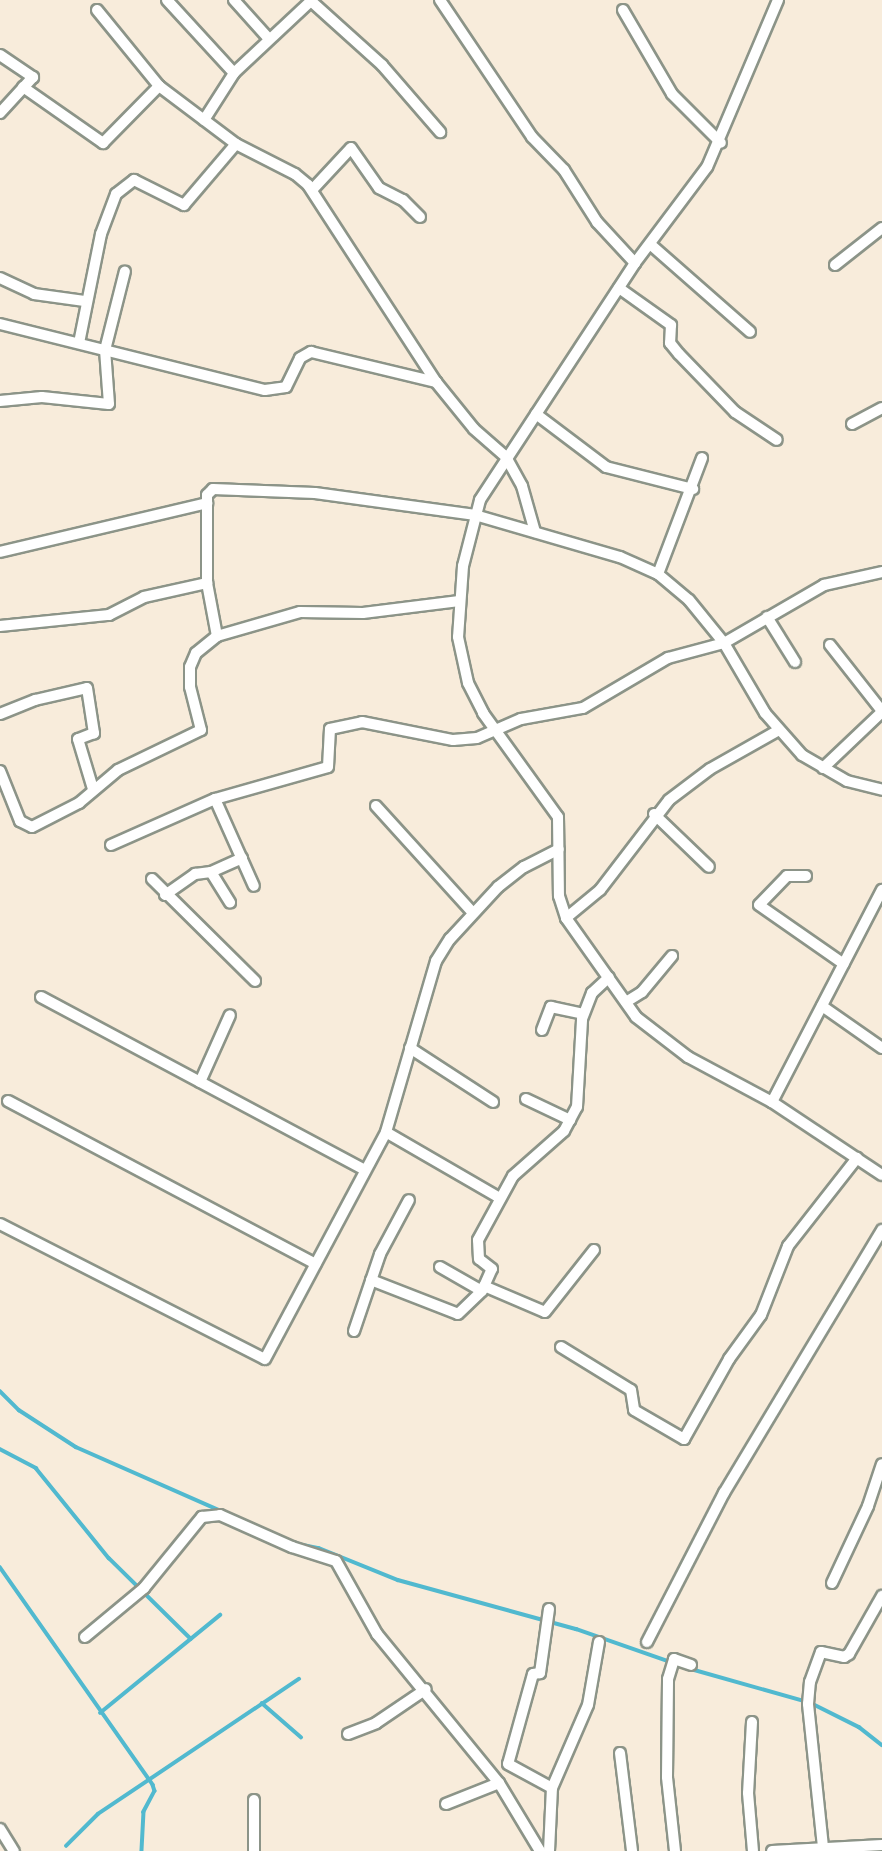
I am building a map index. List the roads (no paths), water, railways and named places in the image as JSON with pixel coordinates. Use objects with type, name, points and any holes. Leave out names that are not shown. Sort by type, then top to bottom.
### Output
[{"type":"street","points":[[167,0],[234,74]]},
{"type":"street","points":[[234,0],[269,39]]},
{"type":"street","points":[[440,0],[532,137],[564,170],[597,222],[635,263]]},
{"type":"street","points":[[778,0],[721,143],[687,200],[635,263],[492,476],[475,515],[459,601],[463,667],[483,713],[552,803],[558,817],[559,897],[566,918],[636,1017],[688,1057],[772,1102],[882,1175]]},
{"type":"street","points":[[204,120],[234,74],[312,1],[382,65],[440,132]]},
{"type":"street","points":[[97,10],[159,86],[236,144],[295,174],[312,190],[436,382],[474,429],[506,457],[522,486],[535,532]]},
{"type":"street","points":[[623,10],[671,94],[721,143]]},
{"type":"street","points":[[0,55],[33,77],[0,113]]},
{"type":"street","points":[[23,87],[103,143],[159,86]]},
{"type":"street","points":[[79,343],[85,301],[108,206],[116,194],[134,180],[184,205],[236,144]]},
{"type":"street","points":[[312,190],[351,148],[379,188],[403,200],[420,217]]},
{"type":"street","points":[[835,265],[882,228]]},
{"type":"street","points":[[650,244],[750,332]]},
{"type":"street","points":[[0,401],[42,397],[109,404],[105,350],[125,271]]},
{"type":"street","points":[[0,278],[34,294],[85,301]]},
{"type":"street","points":[[619,289],[671,326],[670,343],[679,354],[735,412],[777,440]]},
{"type":"street","points":[[0,324],[265,390],[286,387],[300,358],[311,352],[436,382]]},
{"type":"street","points":[[852,424],[882,408]]},
{"type":"street","points":[[536,414],[606,467],[693,489]]},
{"type":"street","points":[[658,573],[693,489],[702,458]]},
{"type":"street","points":[[217,636],[207,583],[207,495],[221,486],[475,515],[658,573],[689,600],[724,643],[779,730],[802,755],[823,768],[882,790]]},
{"type":"street","points":[[0,552],[207,503]]},
{"type":"street","points":[[111,845],[215,799],[328,767],[332,759],[328,732],[340,725],[386,723],[453,740],[497,731],[521,719],[583,708],[668,658],[724,643],[824,585],[882,572]]},
{"type":"street","points":[[0,626],[109,615],[145,597],[207,583]]},
{"type":"street","points":[[0,771],[23,826],[32,827],[64,811],[118,770],[201,730],[190,687],[190,667],[196,653],[217,636],[300,612],[363,614],[459,601]]},
{"type":"street","points":[[767,617],[795,662]]},
{"type":"street","points":[[823,768],[882,711],[830,645]]},
{"type":"street","points":[[0,714],[35,700],[87,688],[94,733],[78,739],[93,789]]},
{"type":"street","points":[[566,918],[600,890],[654,814],[701,775],[779,730]]},
{"type":"street","points":[[215,799],[254,887]]},
{"type":"street","points":[[376,806],[473,913]]},
{"type":"street","points":[[654,814],[709,867]]},
{"type":"street","points":[[0,1224],[265,1359],[386,1132],[436,961],[473,913],[524,867],[559,849]]},
{"type":"street","points":[[165,895],[195,874],[211,872],[242,858]]},
{"type":"street","points":[[211,872],[230,903]]},
{"type":"street","points":[[806,876],[787,876],[759,905],[844,964]]},
{"type":"street","points":[[152,879],[165,895],[255,981]]},
{"type":"street","points":[[772,1102],[882,890]]},
{"type":"street","points":[[626,1002],[642,992],[672,956]]},
{"type":"street","points":[[372,1280],[458,1314],[483,1289],[492,1269],[479,1259],[478,1240],[498,1197],[513,1176],[564,1130],[577,1107],[583,1014],[592,993],[609,977]]},
{"type":"street","points":[[41,997],[365,1170]]},
{"type":"street","points":[[822,1006],[882,1048]]},
{"type":"street","points":[[542,1030],[551,1007],[583,1014]]},
{"type":"street","points":[[200,1082],[230,1015]]},
{"type":"street","points":[[410,1048],[493,1102]]},
{"type":"street","points":[[526,1099],[570,1120]]},
{"type":"street","points":[[8,1101],[316,1264]]},
{"type":"street","points":[[386,1132],[498,1197]]},
{"type":"street","points":[[561,1346],[631,1390],[634,1410],[684,1439],[729,1359],[761,1315],[788,1246],[858,1158]]},
{"type":"street","points":[[354,1331],[372,1280],[409,1200]]},
{"type":"street","points":[[647,1642],[724,1493],[882,1230]]},
{"type":"street","points":[[440,1266],[483,1289],[545,1312],[594,1250]]},
{"type":"street","points":[[832,1583],[868,1506],[882,1464]]},
{"type":"street","points":[[85,1637],[142,1590],[202,1517],[220,1515],[292,1548],[336,1561],[377,1634],[426,1689],[499,1783],[540,1851]]},
{"type":"street","points":[[823,1847],[809,1702],[818,1654],[847,1656],[882,1596]]},
{"type":"street","points":[[547,1616],[540,1674],[533,1674],[508,1764],[552,1788]]},
{"type":"street","points":[[549,1851],[552,1788],[589,1705],[599,1642]]},
{"type":"street","points":[[675,1851],[667,1777],[668,1679],[673,1662],[691,1665]]},
{"type":"street","points":[[348,1734],[376,1723],[426,1689]]},
{"type":"street","points":[[752,1721],[748,1793],[753,1851]]},
{"type":"street","points":[[620,1753],[632,1851]]},
{"type":"street","points":[[446,1804],[499,1783]]},
{"type":"street","points":[[254,1800],[254,1851]]},
{"type":"street","points":[[0,1829],[14,1851]]},
{"type":"street","points":[[772,1851],[882,1845]]},
{"type":"waterway","points":[[0,1391],[19,1410],[76,1447],[269,1532]]},
{"type":"waterway","points":[[0,1449],[36,1468],[109,1558],[191,1639]]},
{"type":"waterway","points":[[298,1544],[319,1548],[398,1580],[576,1629],[671,1662]]},
{"type":"waterway","points":[[0,1567],[153,1785],[155,1791],[144,1812],[142,1851]]},
{"type":"waterway","points":[[100,1713],[220,1615]]},
{"type":"waterway","points":[[691,1669],[811,1703],[859,1727],[882,1745]]},
{"type":"waterway","points":[[66,1846],[98,1814],[299,1679]]},
{"type":"waterway","points":[[262,1703],[301,1737]]}]
